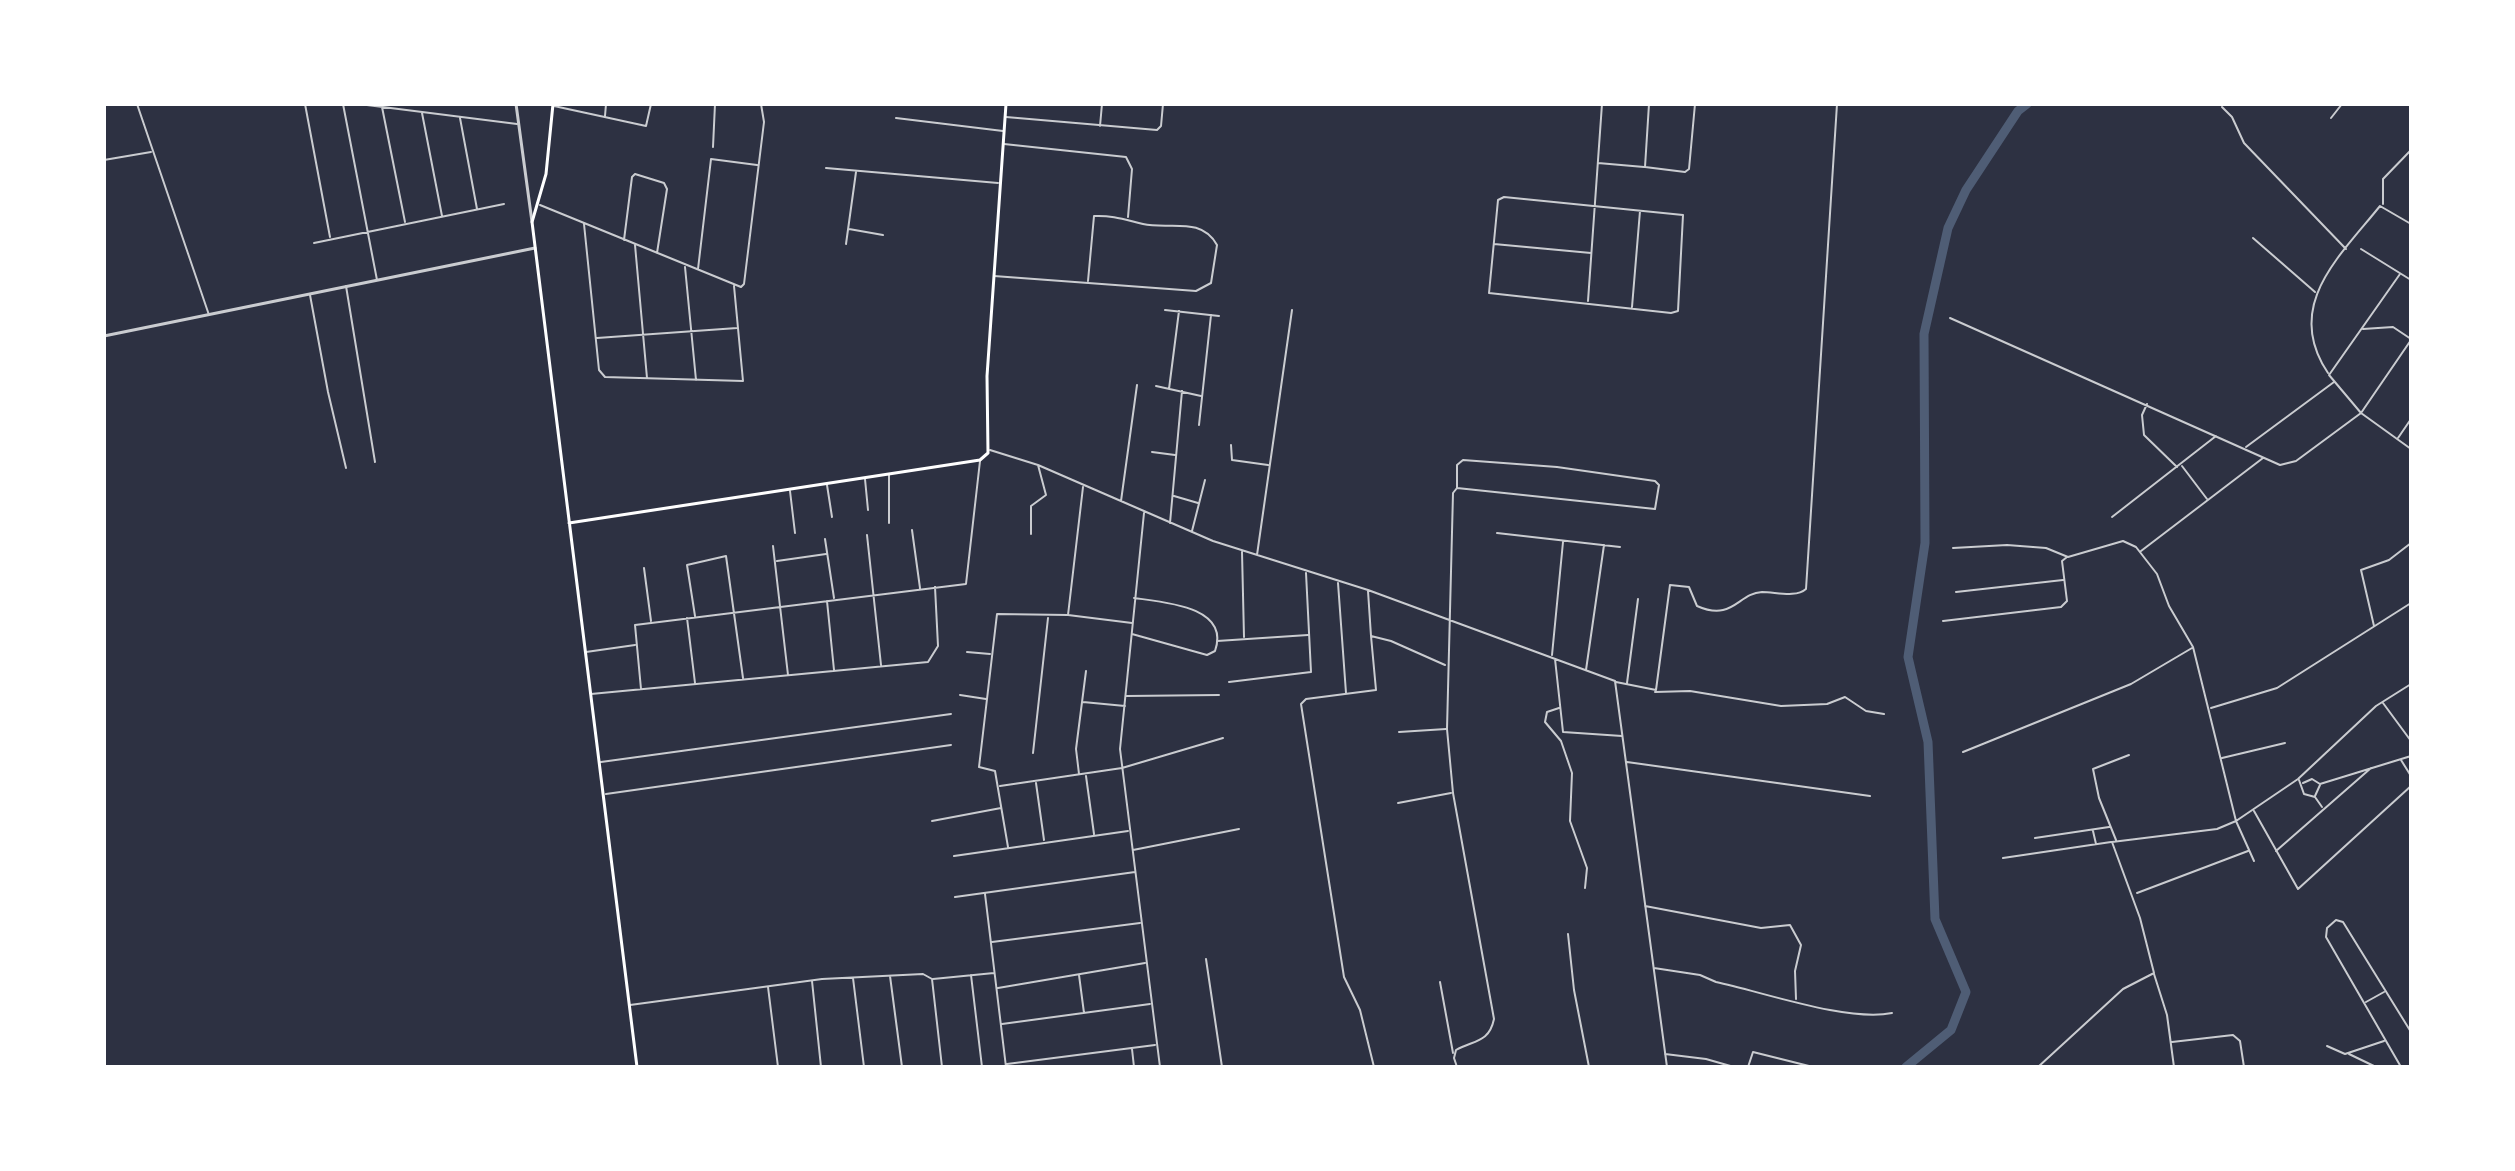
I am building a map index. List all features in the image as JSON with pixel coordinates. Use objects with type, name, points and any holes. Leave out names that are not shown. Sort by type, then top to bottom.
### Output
[{"type":"main road","points":[[568,523],[980,460],[990,450],[986,391],[1006,104]]},
{"type":"main road","points":[[553,105],[546,174],[532,222],[584,652],[606,794],[637,1067]]},
{"type":"street","points":[[137,104],[209,315]]},
{"type":"street","points":[[305,104],[330,238]]},
{"type":"street","points":[[343,104],[377,280]]},
{"type":"street","points":[[359,104],[518,124]]},
{"type":"street","points":[[516,104],[532,222]]},
{"type":"street","points":[[605,117],[606,104]]},
{"type":"street","points":[[553,105],[648,125],[651,104]]},
{"type":"street","points":[[713,147],[715,104]]},
{"type":"street","points":[[538,204],[741,287],[744,284],[764,122],[761,104]]},
{"type":"street","points":[[1100,127],[1102,104]]},
{"type":"street","points":[[1005,117],[1157,130],[1161,126],[1163,104]]},
{"type":"street","points":[[1588,301],[1602,104]]},
{"type":"street","points":[[1645,167],[1649,104]]},
{"type":"street","points":[[1597,163],[1688,171],[1695,104]]},
{"type":"street","points":[[1653,691],[1668,586],[1689,587],[1697,606],[1713,610],[1737,607],[1755,593],[1800,594],[1806,589],[1837,104]]},
{"type":"street","points":[[2331,118],[2342,104]]},
{"type":"street","points":[[382,107],[406,223]]},
{"type":"street","points":[[2222,107],[2232,117],[2244,143],[2346,249]]},
{"type":"street","points":[[422,112],[442,216]]},
{"type":"street","points":[[460,117],[477,209]]},
{"type":"street","points":[[896,118],[1004,131]]},
{"type":"street","points":[[1003,144],[1126,157],[1132,169],[1128,217]]},
{"type":"street","points":[[2411,150],[2383,179],[2383,206],[2315,292],[2312,344],[2329,375],[2361,413],[2411,449]]},
{"type":"street","points":[[104,160],[152,151]]},
{"type":"street","points":[[698,271],[711,159],[759,165]]},
{"type":"street","points":[[826,168],[1000,183]]},
{"type":"street","points":[[846,244],[856,171]]},
{"type":"street","points":[[624,240],[632,177],[635,174],[653,178],[664,183],[667,189],[657,254]]},
{"type":"street","points":[[1499,198],[1595,205],[1684,216],[1678,307],[1674,313],[1588,301],[1489,293],[1499,198]]},
{"type":"street","points":[[314,243],[504,204]]},
{"type":"street","points":[[2383,206],[2411,224]]},
{"type":"street","points":[[1632,307],[1640,210]]},
{"type":"street","points":[[994,276],[1196,291],[1211,283],[1217,249],[1209,235],[1196,227],[1148,224],[1128,217],[1091,218],[1088,281]]},
{"type":"street","points":[[584,223],[595,337],[603,376],[744,380],[734,286]]},
{"type":"street","points":[[848,229],[883,235]]},
{"type":"street","points":[[2253,238],[2315,292]]},
{"type":"street","points":[[1493,244],[1591,253]]},
{"type":"street","points":[[635,245],[648,379]]},
{"type":"street","points":[[104,336],[535,248]]},
{"type":"street","points":[[2361,249],[2411,280]]},
{"type":"street","points":[[685,265],[697,380]]},
{"type":"street","points":[[2329,375],[2400,274]]},
{"type":"street","points":[[346,286],[375,462]]},
{"type":"street","points":[[310,294],[346,468]]},
{"type":"street","points":[[1165,310],[1219,316]]},
{"type":"street","points":[[1257,556],[1292,310]]},
{"type":"street","points":[[1169,389],[1179,311]]},
{"type":"street","points":[[1199,425],[1211,315]]},
{"type":"street","points":[[1950,318],[2147,403],[2264,458],[2288,465],[2361,413],[2411,340],[2393,327],[2362,328]]},
{"type":"street","points":[[595,337],[611,339],[643,332],[739,328]]},
{"type":"street","points":[[2245,448],[2334,382]]},
{"type":"street","points":[[1121,503],[1137,385]]},
{"type":"street","points":[[1156,386],[1201,396]]},
{"type":"street","points":[[1170,524],[1182,391]]},
{"type":"street","points":[[2147,403],[2142,415],[2144,435],[2179,466],[2208,500]]},
{"type":"street","points":[[2397,439],[2411,419]]},
{"type":"street","points":[[2112,517],[2217,435]]},
{"type":"street","points":[[1231,445],[1232,460],[1269,465]]},
{"type":"street","points":[[990,450],[1038,465],[1170,524],[1242,551],[1368,590],[1615,681],[1653,691],[1690,691],[1781,706],[1827,704],[1845,697],[1866,711],[1884,714]]},
{"type":"street","points":[[1152,452],[1176,455]]},
{"type":"street","points":[[2140,552],[2264,458]]},
{"type":"street","points":[[641,689],[635,625],[967,583],[980,460]]},
{"type":"street","points":[[1454,1058],[1458,1048],[1488,1036],[1494,1019],[1453,793],[1447,729],[1453,493],[1457,488],[1457,465],[1463,460],[1557,467],[1655,481],[1659,485],[1655,509],[1457,488]]},
{"type":"street","points":[[1031,534],[1031,506],[1046,495],[1038,465]]},
{"type":"street","points":[[889,474],[889,523]]},
{"type":"street","points":[[865,478],[868,510]]},
{"type":"street","points":[[1192,532],[1205,480]]},
{"type":"street","points":[[827,484],[832,517]]},
{"type":"street","points":[[1068,615],[1084,486]]},
{"type":"street","points":[[790,490],[795,533]]},
{"type":"street","points":[[1173,496],[1199,503]]},
{"type":"street","points":[[1144,513],[1134,598],[1122,768],[1160,1067]]},
{"type":"street","points":[[912,530],[920,589]]},
{"type":"street","points":[[1497,533],[1620,547]]},
{"type":"street","points":[[867,535],[881,666]]},
{"type":"street","points":[[825,539],[834,599]]},
{"type":"street","points":[[1563,541],[1553,657],[1563,732],[1622,736]]},
{"type":"street","points":[[1943,621],[2061,607],[2067,601],[2062,561],[2123,541],[2140,552],[2157,574],[2169,606],[2193,647],[2236,821],[2254,861]]},
{"type":"street","points":[[2374,627],[2361,570],[2389,560],[2411,543]]},
{"type":"street","points":[[1586,670],[1604,545]]},
{"type":"street","points":[[1953,548],[2007,545],[2046,548],[2068,557]]},
{"type":"street","points":[[773,546],[788,675]]},
{"type":"street","points":[[1242,551],[1244,637]]},
{"type":"street","points":[[775,562],[827,554]]},
{"type":"street","points":[[695,616],[687,565],[725,555],[736,610],[743,679]]},
{"type":"street","points":[[644,568],[651,622]]},
{"type":"street","points":[[1229,682],[1310,674],[1306,571]]},
{"type":"street","points":[[1956,592],[2064,579]]},
{"type":"street","points":[[1338,581],[1346,694]]},
{"type":"street","points":[[590,694],[928,662],[938,646],[935,587]]},
{"type":"street","points":[[1368,590],[1376,690],[1306,699],[1301,704],[1344,977],[1360,1010],[1374,1067]]},
{"type":"street","points":[[1131,633],[1207,655],[1215,651],[1217,641],[1214,627],[1204,615],[1180,606],[1134,598]]},
{"type":"street","points":[[1627,684],[1638,599]]},
{"type":"street","points":[[827,600],[834,670]]},
{"type":"street","points":[[2210,709],[2277,688],[2411,603]]},
{"type":"street","points":[[1008,847],[994,769],[979,767],[997,614],[1068,615],[1133,623]]},
{"type":"street","points":[[1033,753],[1048,616]]},
{"type":"street","points":[[687,617],[695,684]]},
{"type":"street","points":[[1217,641],[1310,634]]},
{"type":"street","points":[[1371,636],[1391,641],[1447,665]]},
{"type":"street","points":[[584,652],[636,644]]},
{"type":"street","points":[[1963,752],[2131,684],[2193,647]]},
{"type":"street","points":[[967,652],[992,654]]},
{"type":"street","points":[[1079,776],[1076,749],[1086,671]]},
{"type":"street","points":[[1615,681],[1667,1067]]},
{"type":"street","points":[[2003,858],[2217,829],[2236,821],[2298,779],[2382,702],[2411,684]]},
{"type":"street","points":[[960,695],[986,699]]},
{"type":"street","points":[[1126,696],[1219,695]]},
{"type":"street","points":[[1082,702],[1125,706]]},
{"type":"street","points":[[2382,702],[2411,741]]},
{"type":"street","points":[[1559,708],[1547,712],[1545,722],[1561,741],[1572,773],[1570,821],[1587,868],[1585,888]]},
{"type":"street","points":[[600,762],[951,714]]},
{"type":"street","points":[[1399,732],[1447,729]]},
{"type":"street","points":[[999,786],[1122,768],[1223,738]]},
{"type":"street","points":[[2221,759],[2285,743]]},
{"type":"street","points":[[606,794],[951,745]]},
{"type":"street","points":[[2117,841],[2093,769],[2129,755]]},
{"type":"street","points":[[2303,783],[2312,779],[2320,784],[2411,756]]},
{"type":"street","points":[[2401,760],[2411,776]]},
{"type":"street","points":[[1625,762],[1870,796]]},
{"type":"street","points":[[2275,851],[2371,768]]},
{"type":"street","points":[[1086,775],[1094,835]]},
{"type":"street","points":[[2298,779],[2303,783],[2304,794],[2315,797],[2324,808]]},
{"type":"street","points":[[1036,782],[1044,842]]},
{"type":"street","points":[[2315,797],[2320,791],[2320,784]]},
{"type":"street","points":[[2253,810],[2294,887],[2302,887],[2411,786]]},
{"type":"street","points":[[1398,803],[1453,793]]},
{"type":"street","points":[[932,821],[1002,808]]},
{"type":"street","points":[[2035,838],[2111,827]]},
{"type":"street","points":[[1132,851],[1239,829]]},
{"type":"street","points":[[954,856],[1130,830]]},
{"type":"street","points":[[2093,830],[2096,844]]},
{"type":"street","points":[[2112,842],[2140,918],[2164,1000],[2174,1067]]},
{"type":"street","points":[[2137,893],[2250,851]]},
{"type":"street","points":[[955,897],[1135,872]]},
{"type":"street","points":[[985,893],[1006,1066],[1157,1045]]},
{"type":"street","points":[[1644,906],[1761,928],[1790,925],[1801,945],[1795,971],[1796,1001]]},
{"type":"street","points":[[2401,1067],[2325,935],[2336,920],[2343,922],[2411,1032]]},
{"type":"street","points":[[991,943],[1141,923]]},
{"type":"street","points":[[1568,934],[1574,990],[1589,1067]]},
{"type":"street","points":[[1206,959],[1222,1067]]},
{"type":"street","points":[[997,988],[1147,963]]},
{"type":"street","points":[[1652,968],[1700,975],[1796,1001],[1875,1015],[1892,1013]]},
{"type":"street","points":[[629,1005],[812,980],[920,973],[932,979],[995,973]]},
{"type":"street","points":[[2038,1067],[2123,989],[2154,973]]},
{"type":"street","points":[[1079,974],[1084,1013]]},
{"type":"street","points":[[890,975],[902,1067]]},
{"type":"street","points":[[971,975],[982,1067]]},
{"type":"street","points":[[853,977],[864,1067]]},
{"type":"street","points":[[932,979],[942,1067]]},
{"type":"street","points":[[812,980],[821,1067]]},
{"type":"street","points":[[1440,982],[1457,1067]]},
{"type":"street","points":[[768,985],[778,1067]]},
{"type":"street","points":[[2365,1003],[2384,992]]},
{"type":"street","points":[[1001,1024],[1152,1004]]},
{"type":"street","points":[[2172,1042],[2233,1035],[2240,1041],[2244,1067]]},
{"type":"street","points":[[2327,1046],[2339,1054],[2348,1054],[2385,1040]]},
{"type":"street","points":[[1131,1048],[1134,1067]]},
{"type":"street","points":[[1748,1067],[1750,1055],[1755,1052],[1813,1067]]},
{"type":"street","points":[[1665,1054],[1706,1059],[1734,1067]]},
{"type":"street","points":[[2348,1054],[2376,1067]]},
{"type":"waterway","points":[[1906,1067],[1951,1030],[1966,992],[1935,919],[1928,742],[1908,657],[1925,543],[1924,334],[1948,228],[1966,190],[2018,111],[2027,104]]}]
